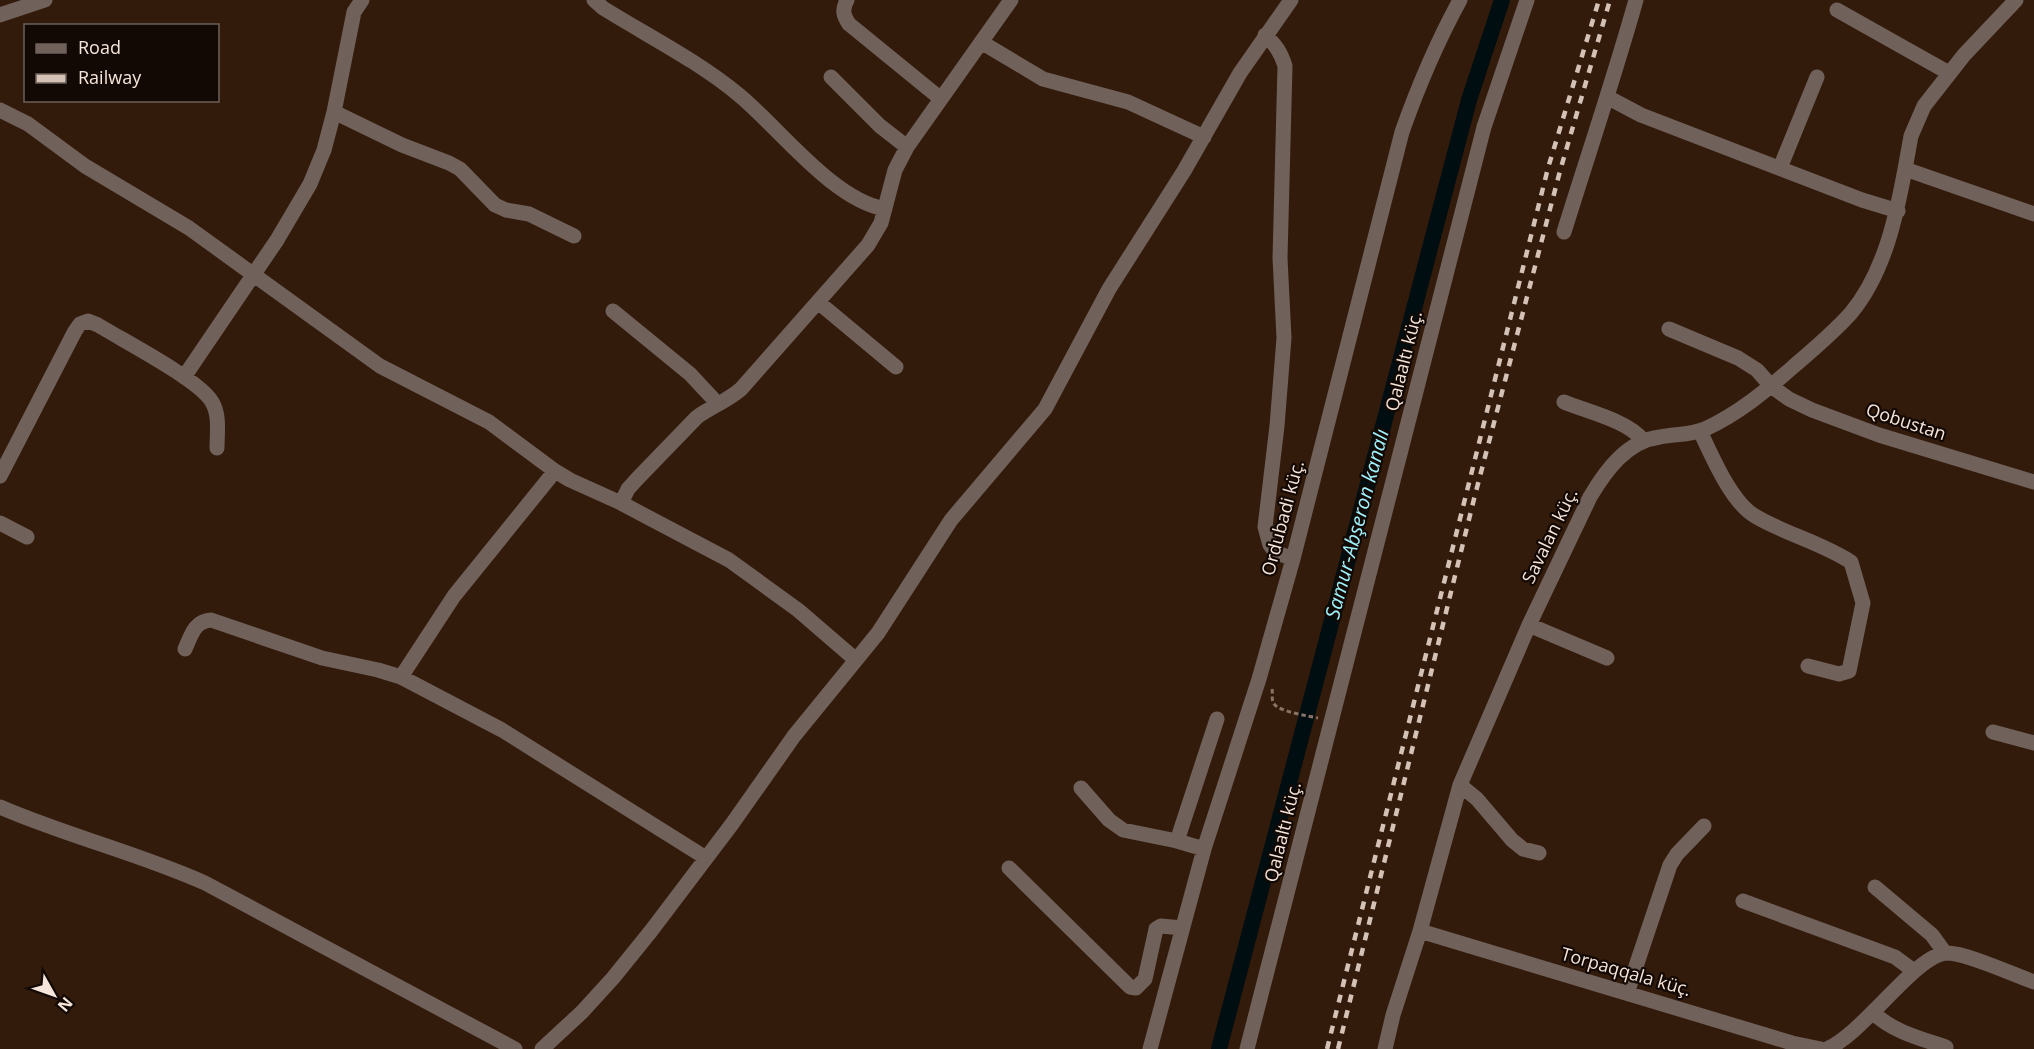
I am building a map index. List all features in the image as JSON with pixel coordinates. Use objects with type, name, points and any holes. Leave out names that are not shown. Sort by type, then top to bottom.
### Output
[{"type":"street","points":[[0,15],[45,0]]},
{"type":"street","points":[[184,377],[296,210],[310,184],[324,150],[334,112],[354,12],[362,0]]},
{"type":"street","points":[[594,0],[603,8],[709,73],[739,95],[828,178],[856,200],[872,207],[885,209]]},
{"type":"street","points":[[847,0],[844,16],[849,24],[941,99]]},
{"type":"street","points":[[621,503],[628,489],[697,417],[729,400],[741,389],[868,244],[881,223],[895,170],[907,147],[1011,0]]},
{"type":"street","points":[[542,1049],[582,1012],[651,931],[795,736],[896,608],[951,520],[1045,409],[1109,289],[1179,180],[1221,103],[1265,35],[1291,0]]},
{"type":"street","name":"Ordubadi küç.","points":[[1150,1049],[1204,849],[1259,679],[1293,559],[1402,132],[1420,81],[1460,0]]},
{"type":"street","name":"Qalaaltı küç.","points":[[1247,1049],[1484,127],[1527,0]]},
{"type":"street","points":[[1564,232],[1636,0]]},
{"type":"street","name":"Savalan küç.","points":[[1385,1049],[1460,785],[1529,625],[1590,497],[1615,462],[1643,440],[1700,431],[1737,411],[1771,386],[1837,328],[1861,300],[1893,229],[1916,121],[1924,106],[1949,73],[2016,0]]},
{"type":"street","points":[[1837,10],[1949,73]]},
{"type":"street","points":[[1265,35],[1275,44],[1285,66],[1280,258],[1284,338],[1277,426],[1265,527],[1275,552],[1293,559]]},
{"type":"street","points":[[981,42],[1043,79],[1128,102],[1204,137]]},
{"type":"street","points":[[831,77],[880,126],[907,147]]},
{"type":"street","points":[[1780,168],[1817,77]]},
{"type":"street","points":[[1607,97],[1641,116],[1862,200],[1898,211]]},
{"type":"street","points":[[0,110],[28,124],[85,166],[189,228],[380,366],[489,423],[555,471],[621,503],[737,565],[798,610],[856,660]]},
{"type":"street","points":[[334,112],[402,145],[460,169],[495,205],[506,210],[529,214],[574,236]]},
{"type":"street","points":[[1905,169],[2034,214]]},
{"type":"street","points":[[818,303],[896,367]]},
{"type":"street","points":[[613,311],[690,374],[718,404]]},
{"type":"street","points":[[0,476],[75,331],[80,324],[88,321],[184,377],[208,396],[216,414],[218,447]]},
{"type":"street","name":"Qobustan","points":[[1670,329],[1737,358],[1757,370],[1771,386],[1789,399],[1812,410],[1868,431],[2034,482]]},
{"type":"street","points":[[1564,402],[1627,427],[1643,440]]},
{"type":"street","points":[[1700,431],[1725,481],[1753,515],[1835,552],[1851,562],[1863,603],[1849,670],[1839,674],[1808,666]]},
{"type":"street","points":[[401,677],[454,596],[555,471]]},
{"type":"street","points":[[0,523],[27,537]]},
{"type":"street","points":[[185,649],[194,628],[203,620],[211,620],[322,658],[401,677],[502,730],[706,858]]},
{"type":"street","points":[[1529,625],[1606,658]]},
{"type":"street","points":[[1178,841],[1217,718]]},
{"type":"street","points":[[1993,732],[2034,743]]},
{"type":"street","points":[[1460,785],[1477,799],[1517,845],[1539,853]]},
{"type":"street","points":[[1081,788],[1109,820],[1123,830],[1178,841],[1204,849]]},
{"type":"street","points":[[0,807],[42,825],[205,883],[515,1049]]},
{"type":"street","points":[[1627,993],[1670,865],[1677,854],[1704,826]]},
{"type":"street","points":[[1009,868],[1130,987],[1136,987],[1145,979],[1156,929],[1161,926],[1182,928]]},
{"type":"street","points":[[1875,887],[1932,935],[1945,953]]},
{"type":"street","points":[[1743,901],[1895,957],[1914,970]]},
{"type":"street","name":"Torpaqqala küç.","points":[[1420,930],[1792,1044],[1821,1049]]},
{"type":"street","points":[[1827,1049],[1839,1044],[1874,1013],[1914,970],[1932,958],[1945,953],[1959,954],[2034,982]]},
{"type":"street","points":[[1874,1013],[1880,1020],[1946,1047]]},
{"type":"path","points":[[1259,679],[1272,689],[1274,705],[1331,721]]},
{"type":"waterway","name":"Samur-Abşeron kanalı","points":[[1219,1049],[1469,100],[1502,0]]},
{"type":"railway","points":[[1327,1049],[1548,168],[1599,0]]},
{"type":"railway","points":[[1338,1049],[1474,499],[1560,171],[1610,0]]}]
